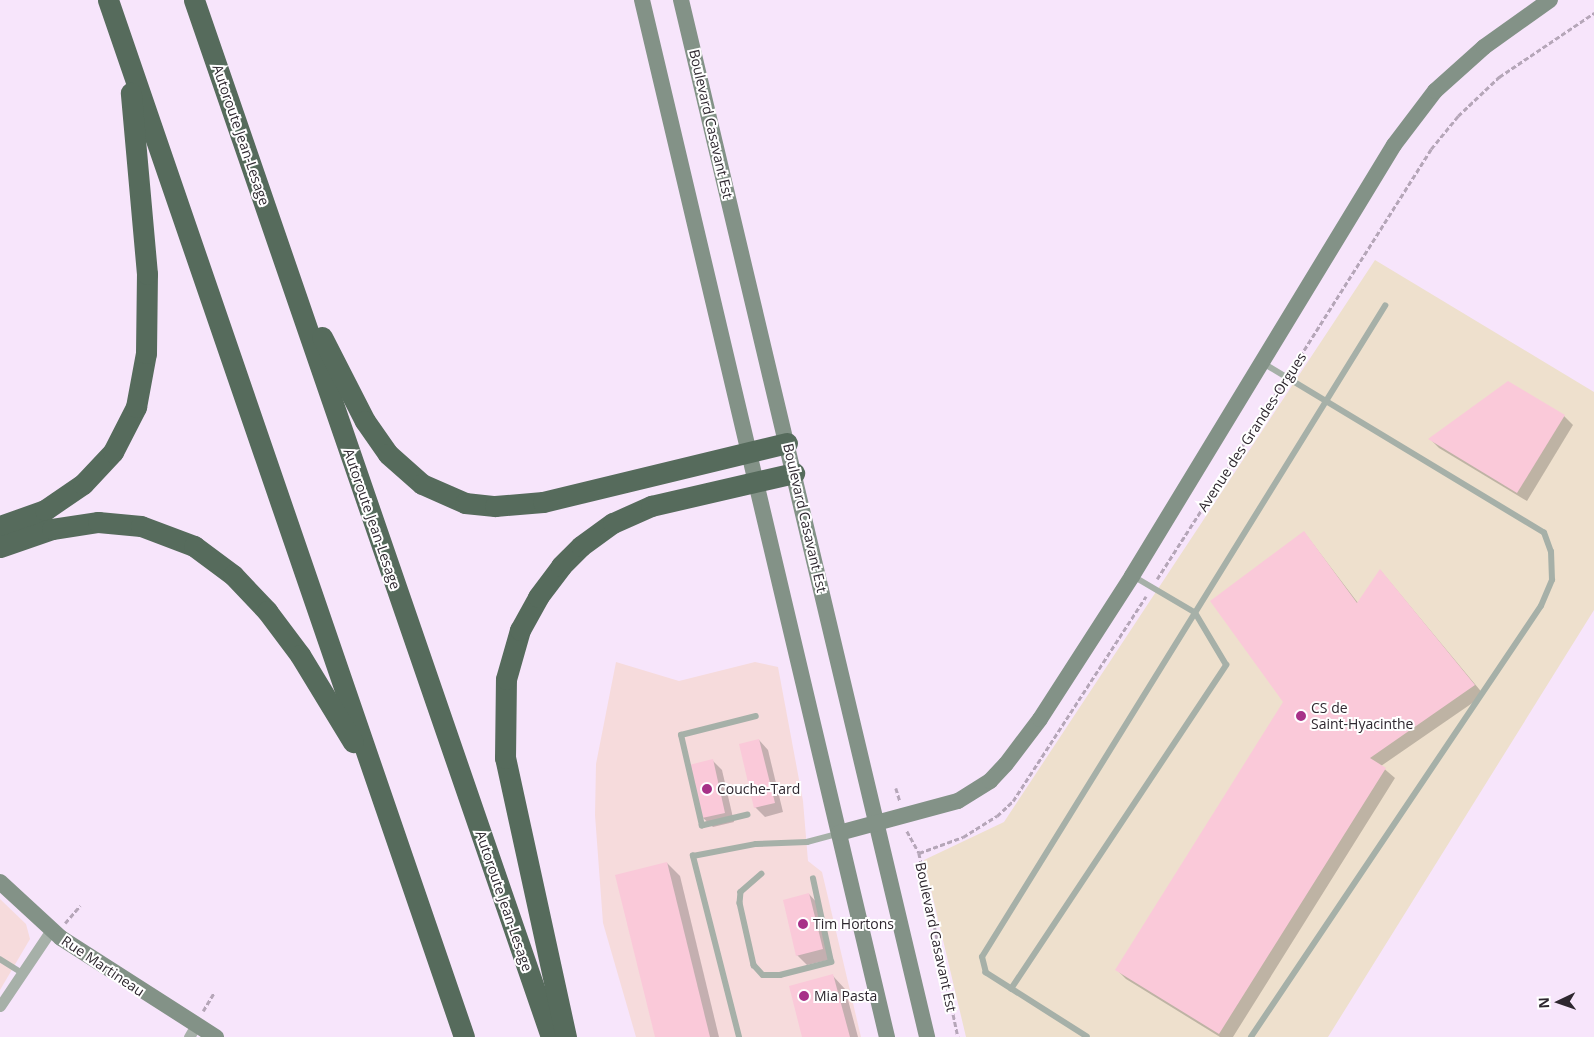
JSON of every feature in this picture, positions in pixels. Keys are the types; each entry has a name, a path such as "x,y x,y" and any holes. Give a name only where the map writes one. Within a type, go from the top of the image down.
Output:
{"highway":[{"path":"108,0 464,1037"},
{"name":"Autoroute Jean-Lesage","path":"194,0 551,1037"},
{"path":"0,526 45,510 84,484 120,441 139,395 147,337 147,266 127,55"},
{"path":"288,272 379,442 410,475 451,498 488,506 534,503 787,443"},
{"path":"566,1037 517,822 505,758 505,691 516,640 531,608 552,576 581,546 603,529 650,506 794,473"},
{"path":"0,547 52,530 98,522 141,526 194,546 233,575 285,633 375,778"}],"street":[{"path":"642,0 887,1037"},
{"name":"Boulevard Casavant Est","path":"681,0 927,1037"},
{"name":"Avenue des Grandes-Orgues","path":"839,833 944,807 990,781 1040,719 1132,576 1260,362 1394,145 1435,91 1484,47 1550,0"},
{"name":"Rue Martineau","path":"0,882 55,930 195,1027 216,1037"},
{"path":"0,1006 21,972 55,930"}],"lane":[{"path":"1087,1037 986,973 982,957 1385,306"},
{"path":"1251,1037 1541,606 1552,580 1551,552 1544,533 1327,400 1260,362"},
{"path":"1011,989 1226,665 1195,613 1132,576"},
{"path":"748,814 702,826 681,735 756,716"},
{"path":"739,1037 693,856 756,844 807,842 839,833"},
{"path":"762,874 741,892 740,903 754,965 763,975 780,975 831,962 813,879"},
{"path":"0,959 21,972"}],"path":[{"name":"Avenue des Grandes-Orgues","path":"919,853 963,838 997,816 1013,801 1287,377 1431,149 1458,116 1499,77 1594,13"},
{"name":"Boulevard Casavant Est","path":"909,839 919,853 958,1037"},
{"path":"55,930 80,906"},
{"path":"195,1027 214,993"}],"shaded area":[{"name":"CS de Saint-Hyacinthe","path":"1375,260 1594,392 1594,610 1328,1037 966,1037 924,860 1004,822"},
{"path":"616,662 679,681 755,662 778,667 803,801 808,861 822,872 861,1037 636,1037 603,923 595,815 596,764"},
{"path":"0,899 26,924 30,939 0,990"}],"building":[{"path":"1508,381 1565,415 1517,493 1428,439"},
{"path":"1304,531 1357,603 1380,569 1475,685 1370,758 1386,768 1219,1034 1115,970 1283,702 1210,601"},
{"path":"759,739 775,803 754,808 739,744"},
{"name":"Couche-Tard","path":"713,759 725,813 702,818 689,765"},
{"path":"667,862 710,1037 655,1037 615,875"},
{"path":"809,893 823,949 796,956 783,900"},
{"path":"833,974 850,1037 802,1037 789,986"}],"place":[{"name":"CS de Saint-Hyacinthe","path":"1301,716"},
{"name":"Couche-Tard","path":"707,789"},
{"name":"Tim Hortons","path":"803,924"},
{"name":"Mia Pasta","path":"804,996"}]}
